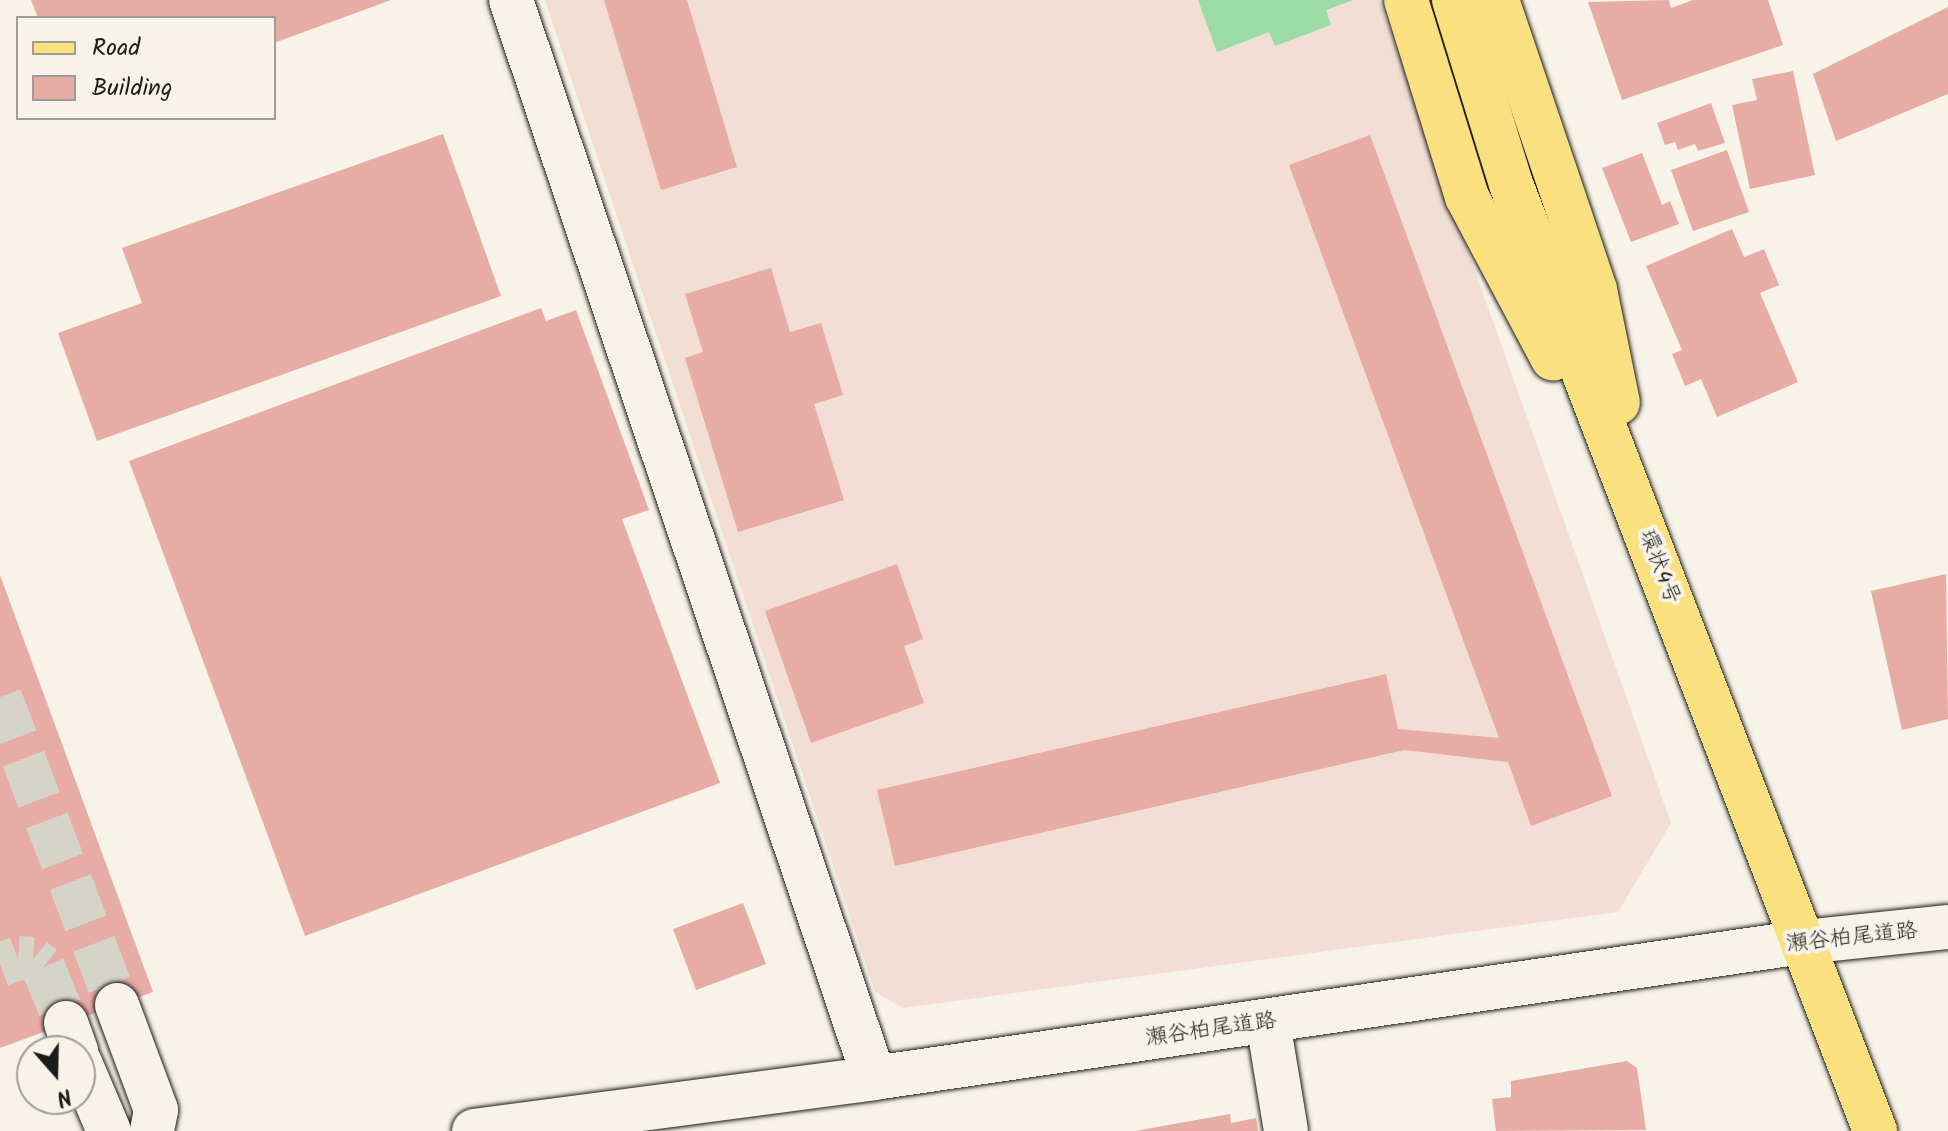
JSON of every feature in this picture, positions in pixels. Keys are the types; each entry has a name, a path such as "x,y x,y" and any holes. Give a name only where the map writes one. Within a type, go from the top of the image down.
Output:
{"main road":[{"path":"511,0 874,1078"},
{"path":"1406,0 1467,197 1645,530"},
{"name":"環状4号","path":"1454,0 1511,184 1875,1131"},
{"path":"1497,0 1595,290 1645,530"},
{"name":"瀬谷柏尾道路","path":"474,1131 1268,1022 1803,942 1948,927"},
{"path":"117,1005 156,1110 152,1131"},
{"path":"1268,1022 1286,1131"},
{"path":"96,1099 109,1131"}],"shaded area":[{"path":"545,0 1379,0 1671,823 1618,912 903,1008 875,992"}],"green space":[{"path":"1198,0 1353,0 1326,10 1331,25 1275,46 1269,32 1217,52"}],"building":[{"path":"31,0 391,0 276,42 276,16 37,16"},
{"path":"604,0 687,0 737,167 661,190"},
{"path":"1669,0 1671,8 1693,0 1768,0 1783,45 1622,100 1588,2"},
{"path":"1948,7 1948,94 1836,141 1813,74"},
{"path":"1793,71 1815,175 1750,189 1732,105 1757,100 1752,79"},
{"path":"1711,103 1725,143 1698,151 1695,144 1678,150 1675,142 1665,145 1657,123"},
{"path":"443,134 501,296 97,441 58,333 142,303 122,248"},
{"path":"1370,135 1612,796 1531,826 1508,762 1404,750 895,866 877,790 1386,674 1398,729 1499,738 1289,165"},
{"path":"1727,150 1749,212 1693,231 1671,170"},
{"path":"1642,153 1662,205 1670,201 1679,224 1631,242 1602,168"},
{"path":"1732,229 1744,257 1764,249 1779,285 1760,293 1798,382 1717,417 1701,379 1685,386 1672,354 1682,350 1646,266"},
{"path":"771,268 790,332 821,323 843,395 814,404 844,500 738,532 685,358 703,352 685,294"},
{"path":"541,308 546,321 576,310 649,510 622,519 720,783 305,936 129,461"},
{"path":"897,564 923,639 904,646 924,703 811,743 765,611"},
{"path":"1946,574 1948,719 1902,730 1871,591"},
{"path":"0,575 153,992 36,1035 16,1035 16,1042 0,1048"},
{"path":"743,903 766,964 696,990 673,929"},
{"path":"1627,1061 1637,1068 1646,1130 1496,1131 1492,1099 1511,1097 1511,1081"},
{"path":"1230,1114 1231,1123 1256,1118 1258,1131 1135,1131"}],"tunnel":[{"path":"0,697 117,1005"},
{"path":"0,965 18,958 33,959 43,967 66,1023"}]}
